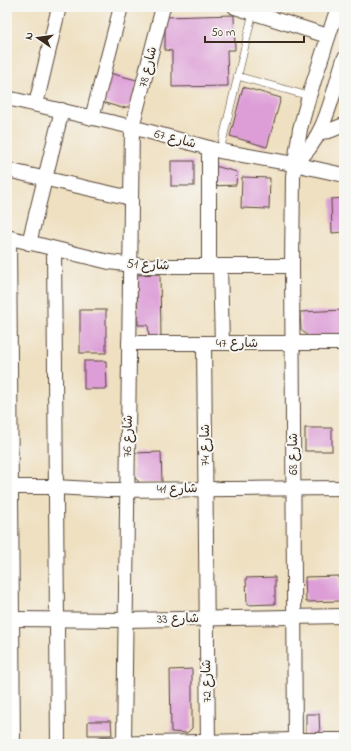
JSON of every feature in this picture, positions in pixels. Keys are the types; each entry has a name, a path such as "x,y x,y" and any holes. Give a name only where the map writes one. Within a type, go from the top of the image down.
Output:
{"street":[{"path":"36,104 59,7"},
{"path":"92,118 120,7"},
{"name":"شارع 78","path":"132,127 163,7"},
{"path":"235,7 328,36"},
{"name":"شارع 68","path":"295,742 292,343 294,164 298,137 309,96 338,7"},
{"path":"294,164 310,149 320,132 344,59"},
{"name":"شارع 67","path":"7,98 132,127 214,149 344,175"},
{"path":"29,243 62,110"},
{"path":"320,132 329,131 344,125"},
{"name":"شارع 76","path":"124,744 132,127"},
{"path":"214,149 215,266 222,343"},
{"path":"7,170 132,198"},
{"path":"8,238 13,744"},
{"name":"شارع 51","path":"8,238 109,262 130,265 157,267 292,266"},
{"path":"54,249 58,744"},
{"name":"شارع 47","path":"130,343 344,343"},
{"name":"شارع 74","path":"204,343 206,618"},
{"name":"شارع 41","path":"11,487 128,490 344,488"},
{"name":"شارع 33","path":"12,619 126,620 344,616"},
{"name":"شارع 72","path":"206,618 208,743"},
{"path":"102,744 344,740"}],"lane":[{"path":"214,149 237,76 253,12"},
{"path":"237,76 309,96"}],"building":[{"path":"234,15 235,50 227,50 228,86 172,87 172,51 165,50 165,17"},
{"path":"105,72 137,80 131,106 122,108 98,101"},
{"path":"243,87 281,98 267,147 230,136"},
{"path":"171,161 194,161 194,186 171,186"},
{"path":"211,165 237,172 236,185 211,186"},
{"path":"242,177 270,178 269,209 241,208"},
{"path":"344,198 344,232 332,233 331,199"},
{"path":"160,274 161,337 149,338 148,325 138,325 137,275"},
{"path":"80,310 106,310 106,353 80,353"},
{"path":"344,310 344,337 310,338 301,330 300,312"},
{"path":"84,361 106,361 107,389 84,389"},
{"path":"305,428 332,428 332,451 305,451"},
{"path":"161,452 162,483 140,483 134,477 133,453"},
{"path":"339,576 340,601 306,602 305,577"},
{"path":"275,577 275,604 247,605 246,578"},
{"path":"192,669 192,728 187,733 171,732 170,670"},
{"path":"306,714 319,714 320,735 306,736"},
{"path":"88,721 111,721 112,735 88,735"}]}
